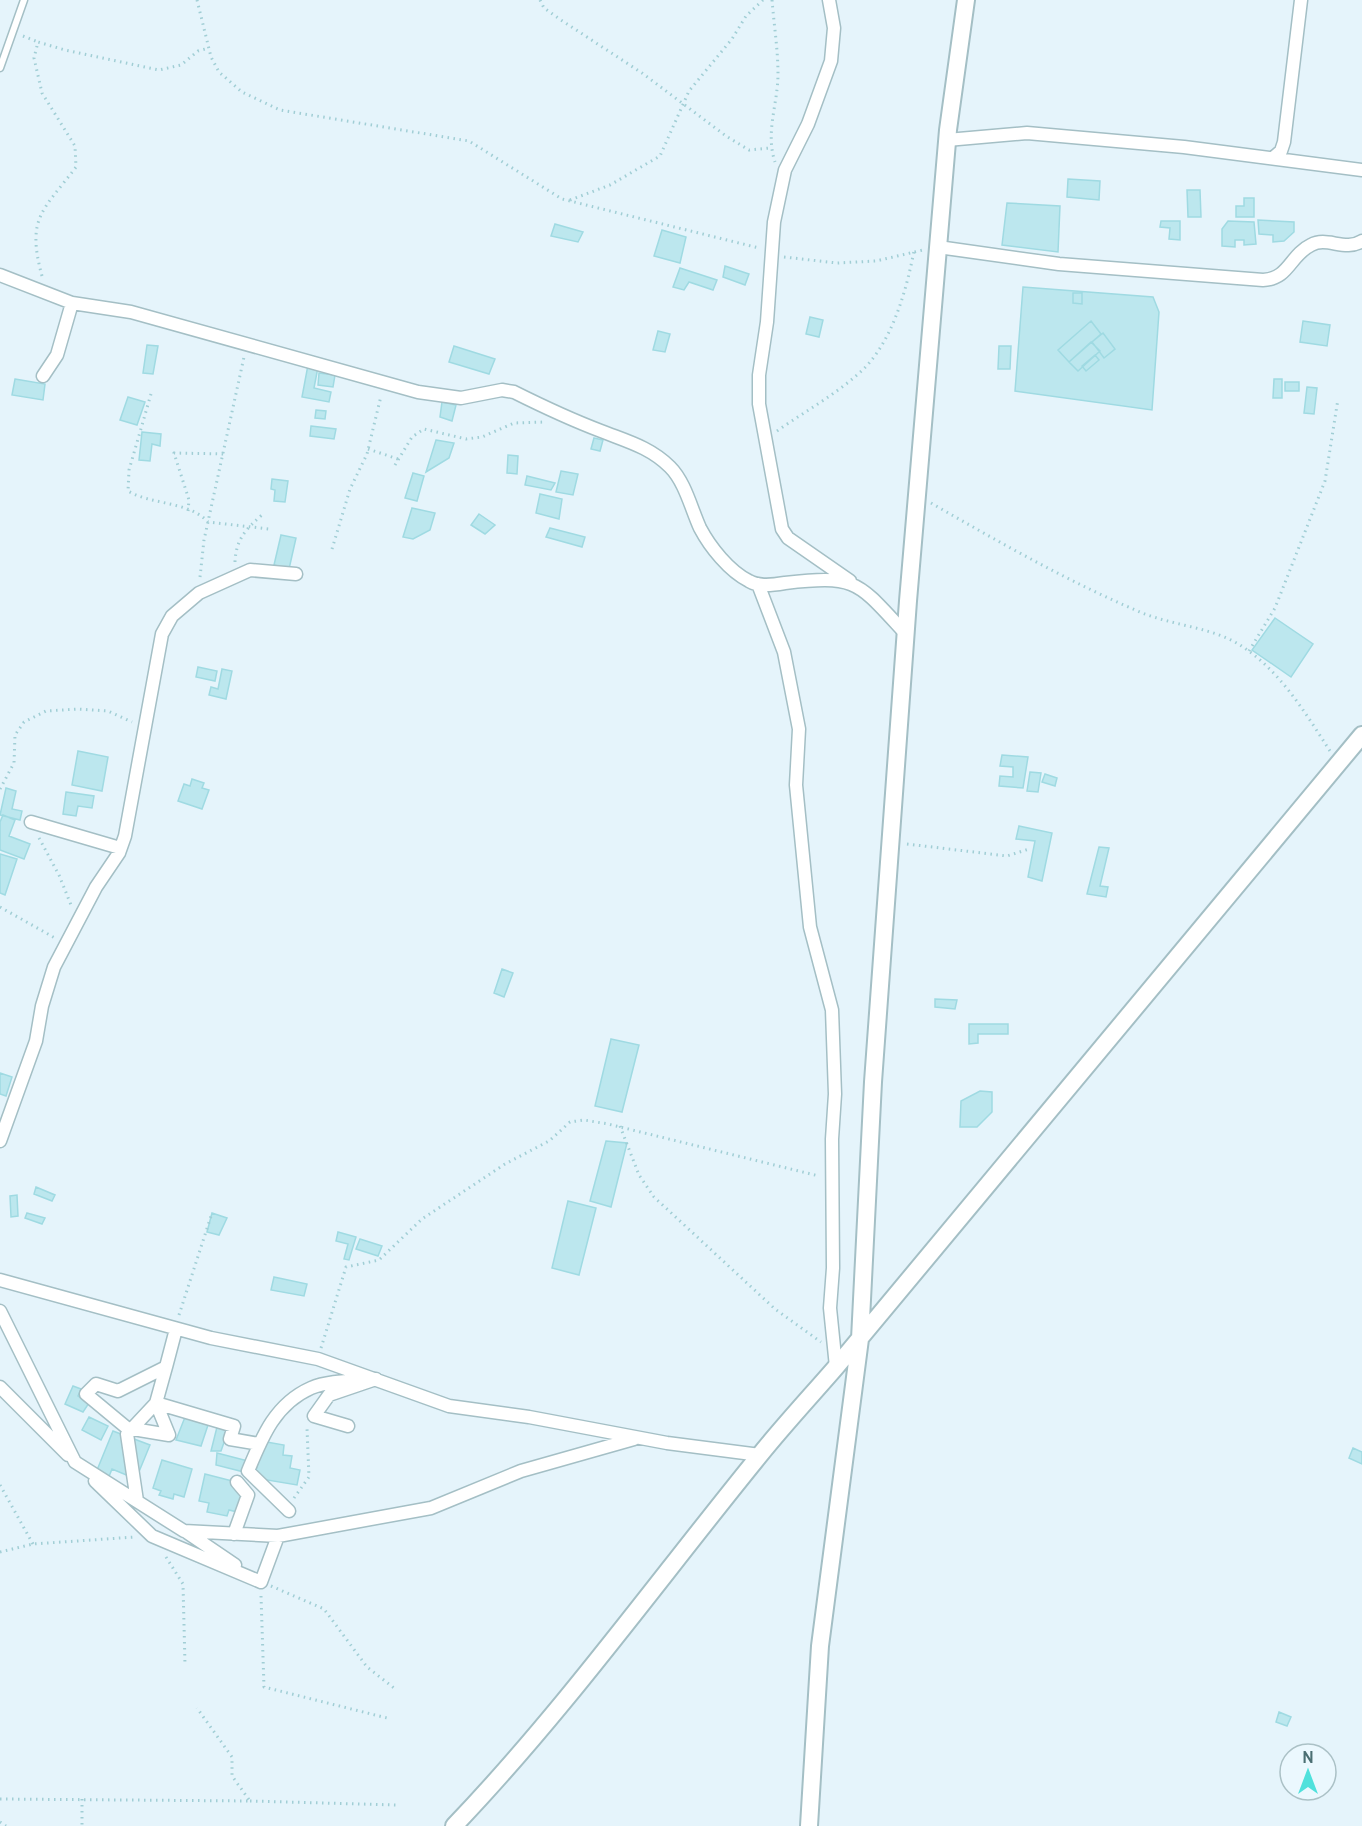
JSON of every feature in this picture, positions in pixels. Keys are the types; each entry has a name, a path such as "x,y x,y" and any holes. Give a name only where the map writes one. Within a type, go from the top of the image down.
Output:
{"street":[{"path":"829,0 834,28 831,61 808,124 785,170 774,222 773,256 759,375 759,404 782,529 788,538 870,596 905,633"},
{"path":"809,1826 820,1646 860,1339 873,1082 905,633 947,140 966,0"},
{"path":"1274,157 1281,151 1284,142 1302,0"},
{"path":"947,140 1027,134 1274,157 1362,170"},
{"path":"938,247 1059,264 1263,280 1284,274 1301,250 1312,244 1321,242 1346,246 1362,241"},
{"path":"0,275 72,303 132,312 385,383 461,398 508,390 636,443 671,468 701,530 727,565 749,582 767,585 825,579 850,582"},
{"path":"44,376 57,355 72,303"},
{"path":"0,1141 36,1041 45,994 54,967 96,886 120,848 162,634 172,616 198,592 250,570 296,574"},
{"path":"758,584 784,652 799,729 796,785 810,927 832,1010 835,1094 832,1179 834,1268 830,1308 836,1359"},
{"path":"454,1826 512,1763 836,1359 860,1339 1362,735"},
{"path":"31,822 120,848"},
{"path":"0,1280 176,1329 318,1359 449,1406 529,1417 638,1438 760,1455"},
{"path":"0,1311 75,1462 261,1582"},
{"path":"137,1501 126,1434 156,1403 176,1329"},
{"path":"156,1403 169,1435 126,1428 86,1394 96,1384 118,1391 166,1367"},
{"path":"348,1426 314,1416 329,1395 376,1379"},
{"path":"289,1511 248,1471 259,1444 282,1406 312,1387 376,1379"},
{"path":"0,1387 152,1536 261,1582"},
{"path":"156,1403 234,1426 230,1439 259,1444"},
{"path":"184,1531 278,1536 430,1508 521,1472 638,1438"},
{"path":"234,1534 248,1495 237,1482"},
{"path":"261,1582 278,1536"}],"lane":[{"path":"0,68 24,0"}],"path":[{"path":"197,0 209,48 219,72 242,92 280,110 469,141 549,193 568,201 750,244 773,256 837,263 876,261 938,247"},
{"path":"540,0 544,8 749,150 770,148"},
{"path":"568,201 610,185 660,156 689,91 732,39 746,16 763,0"},
{"path":"772,0 778,76 770,148 782,186"},
{"path":"13,33 65,50 159,70 181,65 198,51 209,48"},
{"path":"38,42 34,58 42,93 75,146 76,167 44,205 36,227 39,266 46,293"},
{"path":"766,438 858,375 871,361 890,326 908,283 914,251"},
{"path":"198,592 208,522 247,344"},
{"path":"332,549 350,489 368,449 385,383"},
{"path":"151,394 129,470 128,491 140,498 201,514 208,522 269,529"},
{"path":"1249,651 1275,608 1325,481 1338,399"},
{"path":"395,465 412,437 424,429 466,439 482,437 514,423 552,422 570,417"},
{"path":"368,449 398,460"},
{"path":"188,511 189,500 174,453 224,454"},
{"path":"917,495 1087,589 1149,616 1222,637 1249,651 1295,699 1338,762"},
{"path":"237,576 236,546 243,532 252,527 263,514"},
{"path":"0,789 14,763 15,735 24,722 46,711 78,709 108,711 136,724 144,731"},
{"path":"31,822 59,875 78,924"},
{"path":"890,844 929,845 1006,856 1029,849"},
{"path":"0,907 28,920 66,945"},
{"path":"318,1359 346,1267 379,1260 422,1220 505,1164 549,1141 570,1122 584,1120 620,1126 832,1179"},
{"path":"620,1126 639,1175 654,1197 703,1244 735,1269 775,1309 836,1359"},
{"path":"176,1329 190,1275 212,1213"},
{"path":"289,1511 309,1477 307,1429 314,1416"},
{"path":"0,1485 33,1544"},
{"path":"0,1552 33,1544 152,1536 183,1584 185,1665"},
{"path":"392,1719 264,1687 261,1582 324,1609 367,1667 394,1688"},
{"path":"197,1708 231,1757 232,1776 250,1801"},
{"path":"0,1799 396,1805"},
{"path":"82,1799 82,1826"},
{"path":"0,1822 6,1826"}],"building":[{"path":"1068,179 1100,181 1099,200 1067,197"},
{"path":"1187,190 1200,190 1201,217 1188,217"},
{"path":"1244,198 1254,198 1254,217 1236,217 1236,206 1244,206"},
{"path":"1007,203 1060,206 1058,252 1002,245"},
{"path":"1258,220 1294,222 1294,232 1284,241 1273,242 1273,235 1259,234"},
{"path":"1161,221 1180,221 1180,240 1169,239 1170,228 1160,227"},
{"path":"1228,221 1254,222 1256,244 1244,245 1244,240 1235,240 1235,247 1222,246 1222,229"},
{"path":"555,224 583,232 578,242 551,236"},
{"path":"662,230 686,237 680,263 654,256"},
{"path":"725,266 749,274 745,285 723,277"},
{"path":"680,268 717,280 713,290 689,282 684,290 673,287"},
{"path":"1023,287 1153,297 1159,312 1152,410 1015,391"},
{"path":"1073,293 1082,293 1082,304 1073,303"},
{"path":"810,317 823,320 819,337 806,334"},
{"path":"1091,321 1101,334 1069,362 1058,350"},
{"path":"1303,321 1330,325 1327,346 1300,342"},
{"path":"658,331 670,334 665,352 653,350"},
{"path":"1103,333 1115,349 1104,358 1092,342"},
{"path":"1091,342 1100,351 1078,371 1069,362"},
{"path":"147,345 158,346 153,374 143,373"},
{"path":"454,346 495,359 489,374 449,362"},
{"path":"999,346 1011,346 1010,369 998,369"},
{"path":"1095,355 1099,360 1086,371 1082,366"},
{"path":"308,365 318,367 314,388 331,392 329,402 302,397"},
{"path":"319,373 335,375 333,387 318,385"},
{"path":"15,379 45,384 43,400 12,395"},
{"path":"1274,379 1282,379 1282,398 1273,398"},
{"path":"1285,382 1299,382 1299,391 1285,391"},
{"path":"1307,387 1317,388 1314,414 1304,413"},
{"path":"128,397 145,402 137,425 120,420"},
{"path":"442,402 456,405 452,421 440,417"},
{"path":"316,410 326,411 325,419 315,418"},
{"path":"311,426 336,429 334,439 310,436"},
{"path":"142,432 161,434 160,446 152,444 150,461 139,460"},
{"path":"594,438 603,440 600,451 591,449"},
{"path":"436,440 454,443 449,458 426,472"},
{"path":"508,455 518,456 517,474 507,473"},
{"path":"561,471 578,474 573,495 556,492"},
{"path":"413,473 424,476 417,501 405,498"},
{"path":"527,476 555,483 551,490 525,485"},
{"path":"272,479 288,481 285,502 274,501 275,490 271,489"},
{"path":"540,494 562,499 559,519 536,513"},
{"path":"412,508 435,513 430,530 413,539 403,537"},
{"path":"479,514 495,525 485,534 471,525"},
{"path":"550,528 585,537 582,547 546,537"},
{"path":"281,535 296,538 289,569 274,565"},
{"path":"1275,618 1313,644 1291,677 1252,650"},
{"path":"198,667 217,671 215,681 196,677"},
{"path":"222,669 232,671 226,699 209,695 211,687 218,689"},
{"path":"78,751 108,757 102,791 72,785"},
{"path":"1002,755 1028,757 1023,788 999,786 1000,776 1013,777 1013,767 1000,766"},
{"path":"1030,772 1041,773 1038,792 1027,791"},
{"path":"1045,774 1057,778 1055,786 1042,782"},
{"path":"192,779 204,783 202,788 209,790 202,809 178,801 184,784 190,786"},
{"path":"6,788 16,791 12,809 22,811 20,820 0,815"},
{"path":"66,792 94,796 92,808 78,806 76,816 63,814"},
{"path":"3,815 15,820 9,836 30,844 24,859 0,850 0,822"},
{"path":"1019,826 1052,833 1042,881 1028,877 1035,841 1016,839"},
{"path":"1099,847 1109,848 1100,886 1108,887 1106,897 1087,894"},
{"path":"0,854 17,859 5,895 0,893"},
{"path":"502,969 513,973 504,997 494,993"},
{"path":"935,999 957,1000 955,1009 935,1007"},
{"path":"969,1024 1008,1024 1008,1034 978,1034 978,1043 969,1044"},
{"path":"611,1039 639,1045 622,1112 595,1106"},
{"path":"0,1073 12,1077 6,1096 0,1094"},
{"path":"980,1091 992,1092 992,1112 977,1127 960,1127 961,1101"},
{"path":"606,1141 627,1143 611,1207 590,1201"},
{"path":"36,1187 55,1195 52,1201 34,1194"},
{"path":"17,1195 18,1216 11,1217 10,1196"},
{"path":"568,1201 596,1208 579,1275 552,1268"},
{"path":"27,1213 45,1218 42,1224 25,1218"},
{"path":"212,1213 227,1218 219,1235 207,1232"},
{"path":"338,1232 356,1237 349,1260 344,1259 348,1244 336,1241"},
{"path":"360,1239 382,1246 378,1256 356,1249"},
{"path":"274,1277 307,1284 304,1296 271,1290"},
{"path":"73,1386 81,1389 78,1396 89,1403 83,1412 65,1404"},
{"path":"89,1417 108,1426 101,1440 82,1430"},
{"path":"185,1417 209,1422 201,1446 176,1440"},
{"path":"217,1427 228,1431 221,1451 211,1451"},
{"path":"113,1431 150,1445 136,1479 112,1469 106,1484 95,1475"},
{"path":"261,1441 284,1445 283,1455 292,1456 290,1468 300,1470 297,1485 255,1478"},
{"path":"1353,1448 1362,1452 1362,1464 1349,1458"},
{"path":"217,1453 248,1461 244,1472 216,1465"},
{"path":"162,1460 192,1469 184,1497 174,1494 173,1499 159,1495 161,1491 153,1488"},
{"path":"205,1474 248,1485 241,1513 229,1510 227,1516 207,1512 209,1503 199,1501"},
{"path":"1279,1712 1291,1717 1287,1726 1276,1722"}]}
